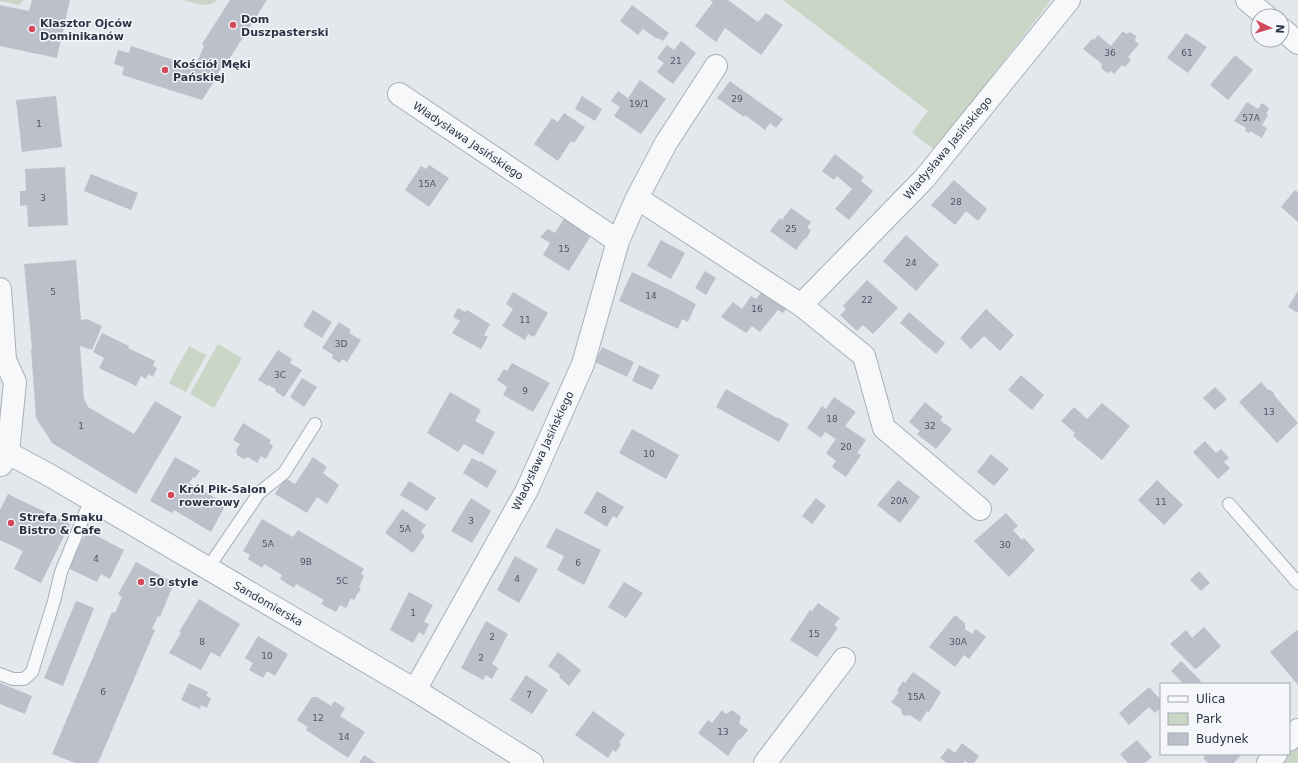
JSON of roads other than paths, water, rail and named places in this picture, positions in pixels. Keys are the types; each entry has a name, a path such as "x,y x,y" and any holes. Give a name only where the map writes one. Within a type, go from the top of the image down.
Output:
{"street":[{"name":"Władysława Jasińskiego","path":"801,305 924,179 1069,0"},
{"path":"1247,0 1256,8"},
{"name":"Władysława Jasińskiego","path":"414,690 527,490 582,364 618,241 637,198 666,143 716,66"},
{"name":"Władysława Jasińskiego","path":"399,94 618,241"},
{"path":"637,198 801,305 864,356 884,428 980,509"},
{"path":"0,289 5,360 15,382 3,456"},
{"name":"Sandomierska","path":"3,456 30,464 91,499 414,690 532,763"},
{"path":"765,763 844,659"},
{"path":"1290,739 1298,730"},
{"path":"1268,763 1275,755"}],"lane":[{"path":"208,568 259,493 284,473 315,424"},
{"path":"0,674 13,679 24,679 32,672 54,602 61,572 91,499"},
{"path":"1229,504 1298,583"}],"place":[{"name":"Dom Duszpasterski","path":"233,25"},
{"name":"Klasztor Ojców Dominikanów","path":"32,29"},
{"name":"Kościół Męki Pańskiej","path":"165,70"},
{"name":"Król Pik-Salon rowerowy","path":"171,495"},
{"name":"Strefa Smaku Bistro & Cafe","path":"11,523"},
{"name":"50 style","path":"141,582"}]}
